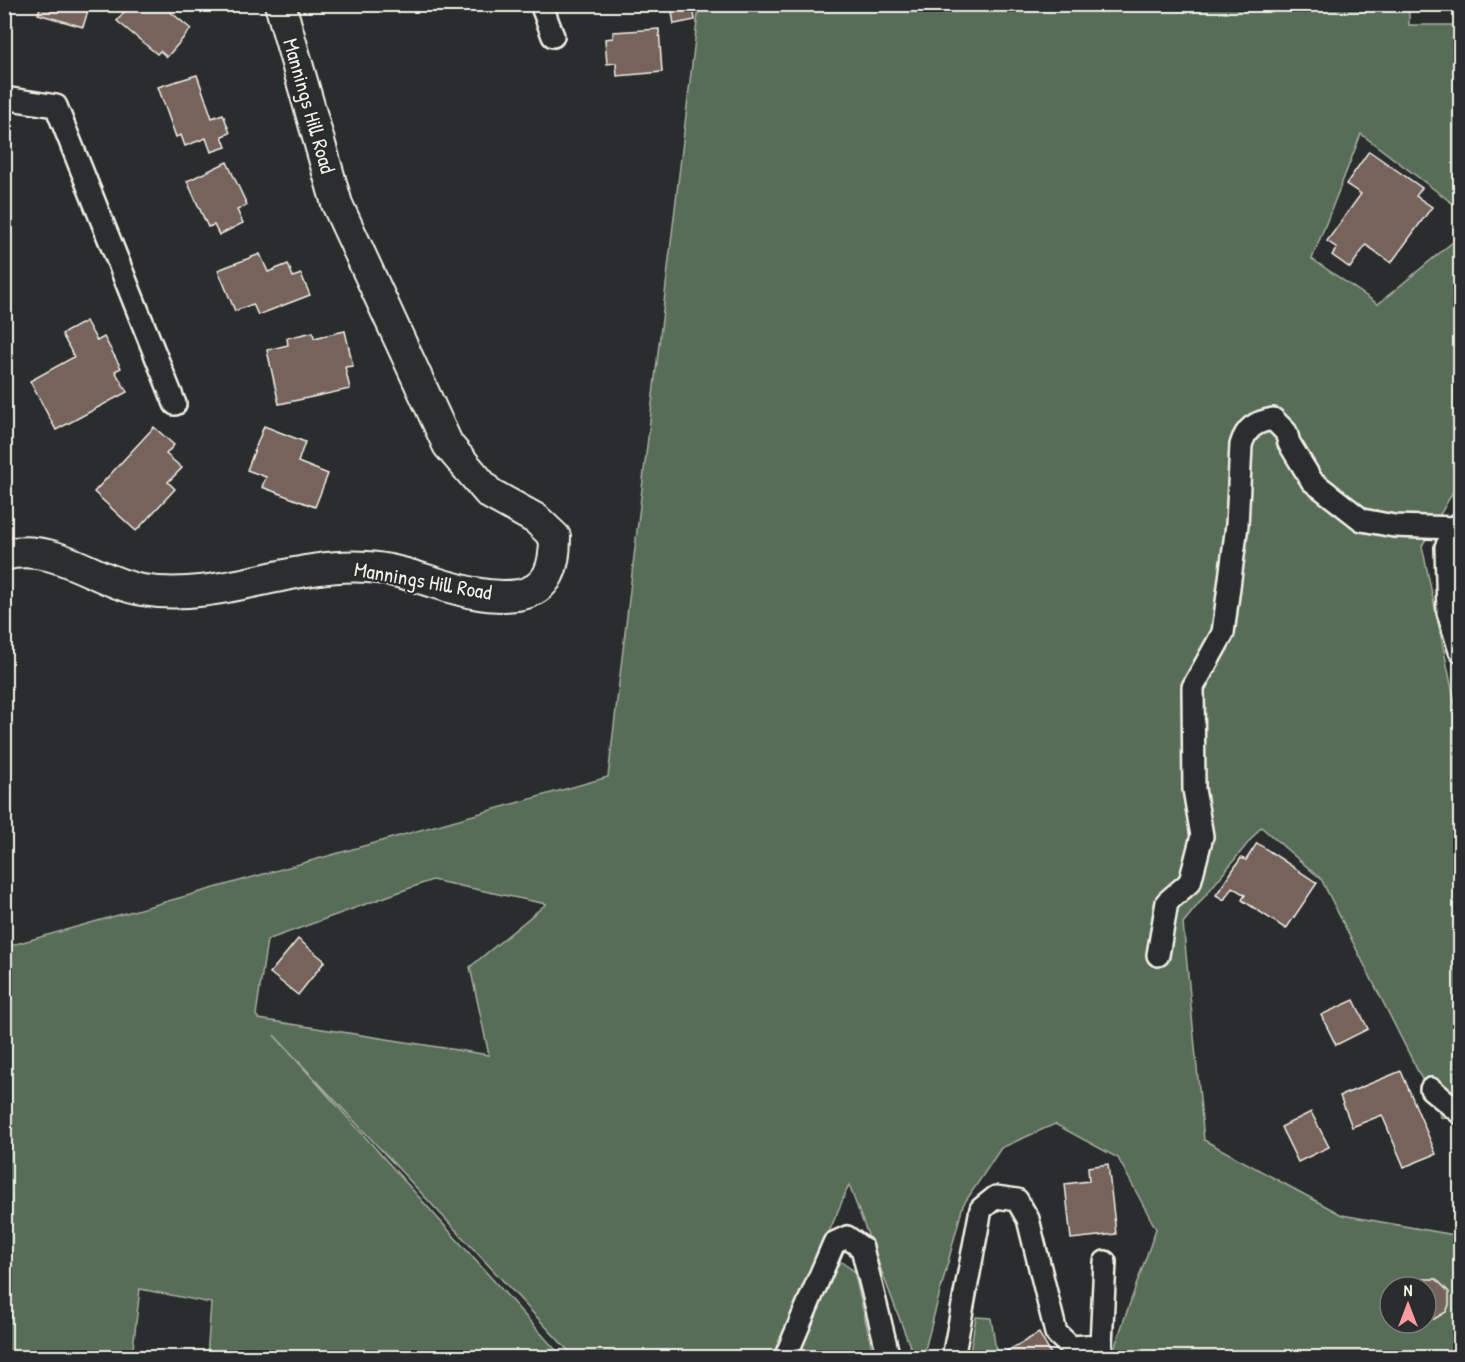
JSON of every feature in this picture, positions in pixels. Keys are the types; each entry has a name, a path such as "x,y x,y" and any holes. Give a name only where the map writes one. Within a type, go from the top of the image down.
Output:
{"main road":[{"name":"Mannings Hill Road","path":"4,555 18,551 46,554 141,590 191,592 327,568 357,567 404,574 479,595 519,595 545,582 555,561 555,537 536,519 489,493 448,445 361,257 337,204 280,4"}],"street":[{"path":"541,4 553,36"},
{"path":"4,98 56,106 175,404"},
{"path":"1158,955 1167,902 1190,882 1202,836 1194,789 1193,687 1223,633 1237,525 1241,445 1244,433 1258,421 1273,419 1286,432 1289,443 1312,481 1362,520 1394,526 1459,526"},
{"path":"1459,526 1446,547 1448,612 1461,651"},
{"path":"1431,1089 1461,1113"},
{"path":"953,1358 981,1209 996,1197 1017,1200 1028,1219 1056,1332 1071,1347 1101,1345 1105,1262"},
{"path":"785,1358 834,1243 847,1237 861,1248 889,1358"}],"green space":[{"path":"1409,4 1409,25 1460,25 1460,209 1361,134 1312,259 1378,304 1460,236 1460,491 1453,492 1422,546 1460,727 1460,1121 1441,1117 1321,879 1261,827 1183,923 1204,1140 1342,1215 1460,1236 1460,1357 1111,1357 1156,1229 1118,1158 1055,1124 1001,1148 963,1205 923,1357 914,1357 849,1185 776,1357 574,1357 274,1035 562,1357 207,1357 211,1303 140,1289 132,1357 5,1358 5,947 608,777 699,5","holes":["432,880 546,904 470,967 489,1055 259,1019 256,1015 267,940"]},
{"path":"837,1259 854,1271 874,1357 798,1358"},
{"path":"976,1317 991,1318 997,1357 969,1357"}],"building":[{"path":"41,4 90,4 83,27 38,14"},
{"path":"130,4 161,4 191,29 167,57 160,51 157,54 117,21"},
{"path":"693,4 695,20 674,24 671,6"},
{"path":"659,29 662,72 617,76 616,63 607,64 605,39 613,38 613,32"},
{"path":"197,75 212,118 223,114 230,133 222,136 226,147 211,152 206,138 185,146 181,135 176,137 158,87"},
{"path":"1369,151 1422,188 1416,196 1432,207 1391,263 1366,245 1350,268 1332,255 1337,248 1327,241 1361,194 1346,184"},
{"path":"227,162 247,205 237,210 243,223 219,235 214,225 208,227 187,181"},
{"path":"260,254 268,272 288,264 293,277 301,274 310,295 258,315 253,304 235,311 218,270"},
{"path":"86,321 97,341 104,337 121,368 115,371 127,392 56,430 30,381 74,357 62,334"},
{"path":"345,331 353,366 345,367 350,389 279,404 267,350 288,345 287,338 313,332 314,338"},
{"path":"4,424 11,442 4,444"},
{"path":"264,426 305,442 298,462 328,474 315,507 262,487 266,477 247,470"},
{"path":"154,427 174,445 166,454 182,468 168,482 175,489 136,531 94,492"},
{"path":"1257,843 1317,883 1286,929 1242,900 1245,895 1232,887 1224,900 1216,895 1241,858 1246,860"},
{"path":"298,939 325,961 298,995 270,973"},
{"path":"1354,1000 1368,1029 1336,1045 1321,1015"},
{"path":"1401,1071 1436,1154 1404,1167 1382,1115 1352,1127 1340,1096"},
{"path":"1311,1112 1329,1147 1298,1162 1281,1127"},
{"path":"1108,1164 1116,1234 1071,1239 1065,1184 1089,1181 1088,1167"},
{"path":"1438,1281 1449,1292 1449,1305 1446,1312 1438,1317"},
{"path":"1039,1333 1053,1358 1002,1358 1000,1355"}]}
